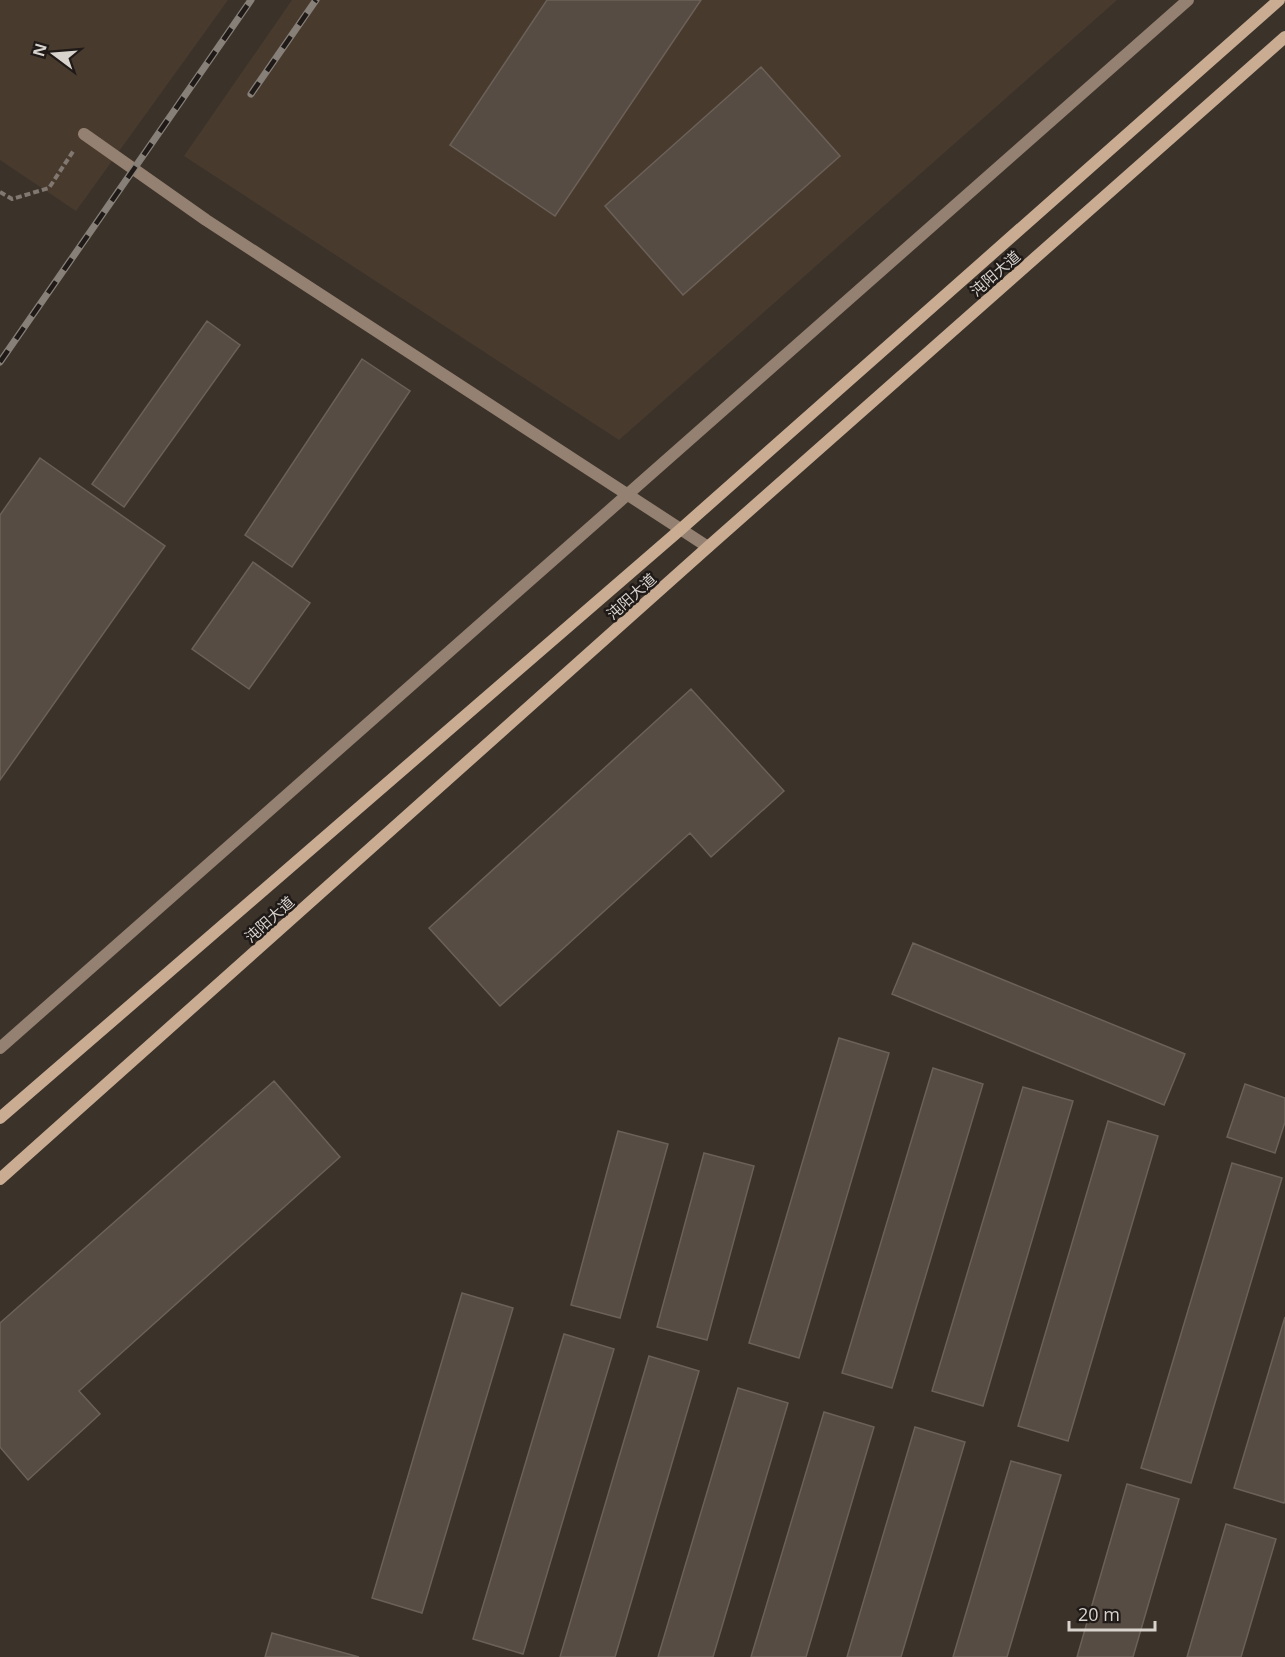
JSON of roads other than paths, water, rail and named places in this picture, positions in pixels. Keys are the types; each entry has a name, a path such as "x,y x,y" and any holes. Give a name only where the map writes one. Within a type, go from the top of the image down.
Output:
{"main road":[{"name":"沌阳大道","path":"0,1119 681,529 1279,0"},
{"name":"沌阳大道","path":"0,1179 708,547 1285,37"}],"street":[{"path":"0,1047 1188,0"},
{"path":"84,134 215,227 708,547"}],"railway":[{"path":"0,362 251,0"},
{"path":"251,94 316,0"}]}
